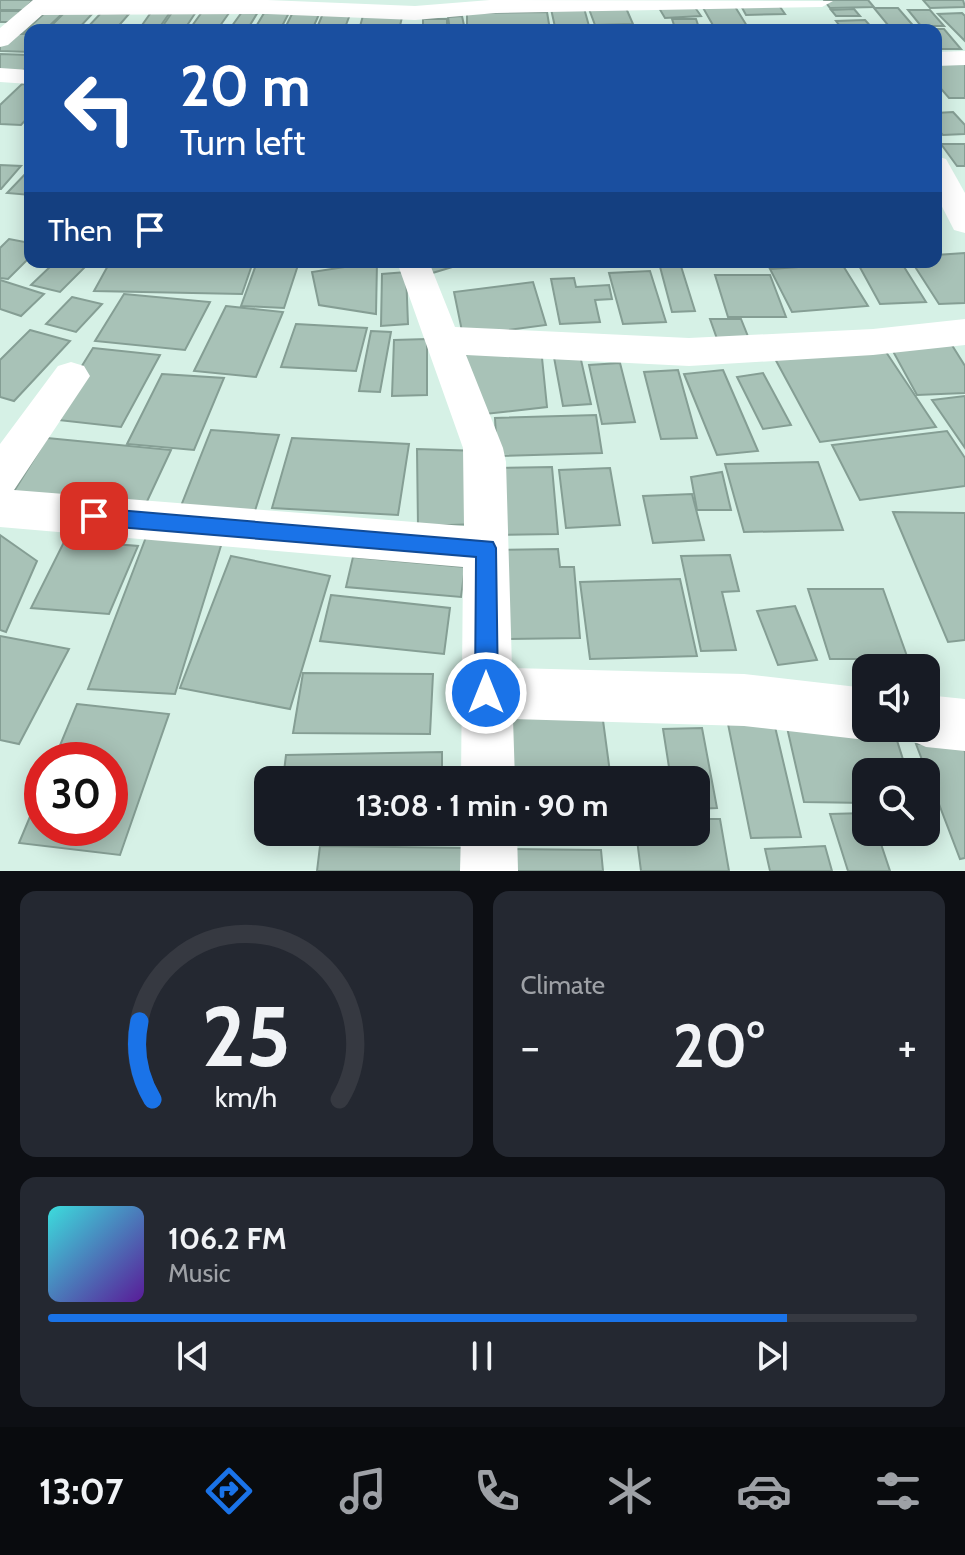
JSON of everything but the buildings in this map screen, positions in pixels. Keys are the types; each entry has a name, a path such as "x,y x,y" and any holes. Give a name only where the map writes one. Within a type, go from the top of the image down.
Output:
{"street":[{"path":"0,40 43,4 267,7 415,14 496,6 822,0 836,20"},
{"path":"942,59 965,58"},
{"path":"0,75 24,77"},
{"path":"942,177 965,223"},
{"path":"415,268 483,448 488,766"},
{"path":"440,340 717,352 873,342 965,332"},
{"path":"0,477 71,376"},
{"path":"0,508 486,548"},
{"path":"486,693 744,700 852,712"},
{"path":"940,722 965,725"},
{"path":"489,846 489,871"}],"route":[{"path":"94,516 486,548 486,693"}]}
